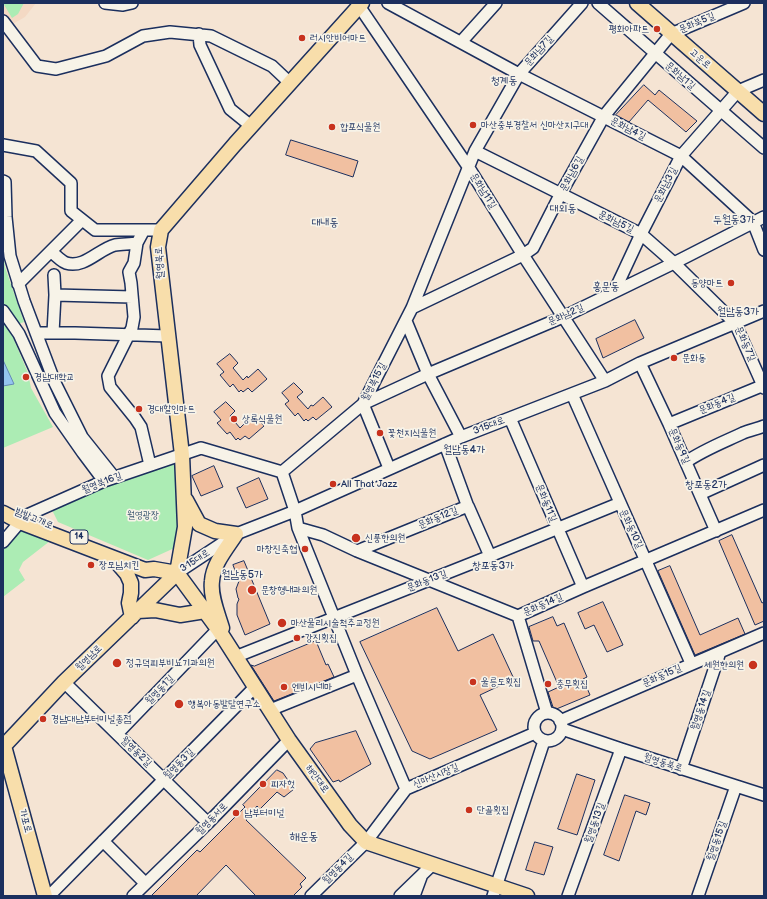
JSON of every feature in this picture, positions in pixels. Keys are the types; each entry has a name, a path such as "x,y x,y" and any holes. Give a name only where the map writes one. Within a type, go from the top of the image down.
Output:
{"main road":[{"name":"고운로","path":"637,3 764,114"},
{"path":"160,230 359,4"},
{"name":"월영북로","path":"160,230 158,247 182,455 185,527 177,573"},
{"path":"183,495 191,512 199,524 215,531 236,534 217,563 212,582 214,603 227,643"},
{"name":"밤밭고개로","path":"3,505 23,519 114,558 145,570 154,569 177,573"},
{"name":"밤밭고개로","path":"3,513 146,562 154,569"},
{"path":"114,558 127,574 131,583 129,603 135,614 155,610 180,615 205,611"},
{"name":"해안대로","path":"177,573 218,629 289,740 350,825 366,842 432,864 495,890 527,896"},
{"name":"월영남로","path":"4,746 64,682 177,573"},
{"name":"가포로","path":"4,746 45,896"}],"street":[{"path":"105,3 123,5 132,3"},
{"name":"문화남4길","path":"388,3 519,74 681,156 753,222 764,250"},
{"path":"462,42 496,3"},
{"name":"문화남7길","path":"469,168 475,151 519,74 582,3"},
{"name":"문화남1길","path":"598,3 764,148"},
{"name":"문화북5길","path":"671,34 744,3"},
{"name":"문화남11길","path":"359,4 469,168 523,255 605,381"},
{"path":"3,21 37,66 56,69 106,56 143,36 170,32 211,36 272,66 290,83"},
{"path":"199,34 200,45 230,109 251,126"},
{"name":"문화남6길","path":"412,308 523,255 533,248 560,195 604,116 671,34"},
{"path":"738,91 764,80"},
{"name":"문화남3길","path":"614,292 641,234 681,156 738,91"},
{"path":"3,146 36,151 71,183 71,211 94,230 160,230"},
{"name":"문화남5길","path":"475,151 560,195 641,234 674,263 736,323"},
{"name":"월영북15길","path":"282,472 363,404 412,308 469,168"},
{"path":"3,181 5,182 6,217 10,256 18,284 55,383 82,437 109,479"},
{"name":"문화남2길","path":"363,404 428,374 563,317 764,217"},
{"path":"18,284 82,220"},
{"path":"144,230 137,243 134,263 129,272 132,283 134,317 132,328 108,376 110,387 136,418 141,427 150,465"},
{"path":"51,251 65,262 74,264 84,262 103,250 115,245 137,243"},
{"path":"53,333 54,275"},
{"path":"54,294 132,297"},
{"path":"3,311 19,334 55,413 83,453 109,479"},
{"name":"3·15대로","path":"177,573 236,534 295,510 461,437 605,381 640,363 764,311"},
{"path":"406,321 428,374 461,437"},
{"name":"문화동7길","path":"736,323 764,386"},
{"path":"36,333 168,336"},
{"name":"문화동9길","path":"640,363 670,424 716,531"},
{"name":"문화동4길","path":"670,424 764,386"},
{"name":"문화동10길","path":"572,394 691,663"},
{"path":"363,404 389,468"},
{"name":"문화동11길","path":"510,418 583,587"},
{"path":"686,462 713,447 764,426"},
{"path":"445,444 468,507"},
{"path":"182,455 201,448 282,472"},
{"name":"월영북16길","path":"23,519 109,479 182,455"},
{"path":"700,494 764,465"},
{"name":"신마산시장길","path":"282,472 295,510 298,528 357,675 406,789 535,733"},
{"name":"문화동13길","path":"235,657 620,503"},
{"name":"문화동12길","path":"357,551 468,507 490,556"},
{"name":"문화동14길","path":"298,528 323,535 357,551 518,616 764,510"},
{"name":"밤밭고개로","path":"3,542 23,519"},
{"path":"518,616 547,713"},
{"name":"월영동1길","path":"117,734 218,629"},
{"name":"문화동15길","path":"561,725 691,663 764,633"},
{"name":"월영동14길","path":"682,769 720,652"},
{"path":"270,710 357,675"},
{"name":"월영동2길","path":"64,682 208,823"},
{"name":"월영동3길","path":"49,896 255,687"},
{"path":"547,713 555,715 561,725 559,736 556,739 544,741 535,733 534,725 540,715 547,713"},
{"name":"월영동북로","path":"561,725 621,749 764,795"},
{"name":"월영동서로","path":"133,896 208,823 289,740"},
{"path":"495,890 544,741"},
{"name":"월영동13길","path":"568,896 621,749"},
{"name":"월영동15길","path":"698,896 736,786"},
{"name":"월영동4길","path":"311,896 366,842 406,789"},
{"path":"103,841 145,883"},
{"path":"400,896 432,864"},
{"path":"414,896 422,875"}],"shaded area":[{"path":"3,3 36,3 25,17 11,25 3,13"}],"green space":[{"path":"3,3 24,3 18,14 12,18"},
{"path":"3,248 5,267 24,322 18,324 3,302"},
{"path":"3,317 7,323 28,373 31,388 53,427 3,448"},
{"name":"월영광장","path":"169,464 178,465 179,546 148,560 58,522 50,506"},
{"path":"19,528 50,541 23,562 19,570 25,580 3,597 3,546"}],"water":[{"path":"3,360 14,384 3,386"}],"building":[{"path":"644,85 655,95 659,90 697,121 686,132 648,100 629,122 616,115"},
{"path":"291,140 358,161 353,177 286,155"},
{"path":"635,320 644,338 603,358 596,339"},
{"path":"230,354 238,363 233,368 243,380 247,376 248,378 258,369 267,379 252,392 248,388 243,392 241,390 239,392 233,384 230,387 220,375 224,372 217,364"},
{"path":"294,383 303,392 297,397 308,409 311,405 313,406 323,397 332,407 316,420 313,417 308,421 306,419 304,421 298,413 295,416 285,404 289,401 282,393"},
{"path":"226,402 235,411 230,416 240,428 255,416 264,426 249,439 245,436 240,440 238,438 236,440 230,432 227,434 217,423 221,420 214,412"},
{"path":"214,466 223,487 201,496 192,476"},
{"path":"259,478 268,499 246,508 237,488"},
{"path":"732,535 762,603 764,602 764,621 755,625 719,541"},
{"path":"244,561 270,624 245,635 237,615 237,604 239,599 236,589 239,581 233,565"},
{"path":"670,566 700,635 738,618 745,634 695,655 658,571"},
{"path":"603,602 623,645 607,652 594,625 585,629 578,613"},
{"path":"437,608 458,651 493,634 514,679 480,695 497,730 430,759 412,751 360,642"},
{"path":"553,617 557,626 564,623 587,677 583,679 590,695 554,710 548,692 559,687 539,641 533,641 529,627"},
{"path":"316,641 326,665 328,664 334,677 274,701 251,665 254,666"},
{"path":"356,731 371,764 340,782 339,780 333,782 310,749 315,743"},
{"path":"277,770 283,773 294,789 284,797 277,792 260,809 257,806 246,820 306,878 300,884 302,887 293,896 256,896 226,865 196,896 151,896 197,850 200,852 245,807 243,805"},
{"path":"577,774 595,780 577,835 558,829"},
{"path":"625,795 650,803 646,815 636,811 619,861 604,855"},
{"path":"535,842 553,847 544,875 526,870"}],"place":[{"name":"평화아파트","path":"657,29"},
{"name":"러시안비어마트","path":"302,38"},
{"name":"마산중부경찰서 신마산지구대","path":"473,125"},
{"name":"합포식물원","path":"332,127"},
{"name":"동양마트","path":"731,283"},
{"name":"문화동","path":"674,358"},
{"name":"경남대학교","path":"26,377"},
{"name":"경대할인마트","path":"139,409"},
{"name":"상록식물원","path":"234,419"},
{"name":"꽃천지식물원","path":"380,433"},
{"name":"All That Jazz","path":"333,484"},
{"name":"신풍한의원","path":"356,538"},
{"name":"마창진축협","path":"305,549"},
{"name":"장모님치킨","path":"91,565"},
{"name":"문창형내과의원","path":"252,590"},
{"name":"마산물리시술척추교정원","path":"282,623"},
{"name":"강진횟집","path":"297,638"},
{"name":"정규덕피부비뇨기과의원","path":"117,663"},
{"name":"세원한의원","path":"753,665"},
{"name":"울릉도횟집","path":"473,682"},
{"name":"충무횟집","path":"548,684"},
{"name":"엔비시네마","path":"284,687"},
{"name":"행복아동발달연구소","path":"179,704"},
{"name":"경남대남부터미널종점","path":"43,719"},
{"name":"피자헛","path":"263,784"},
{"name":"단골횟집","path":"469,810"},
{"name":"남부터미널","path":"236,813"}],"district":[{"name":"청계동","path":"504,81"},
{"name":"대외동","path":"563,209"},
{"name":"두월동3가","path":"734,220"},
{"name":"대내동","path":"325,223"},
{"name":"홍문동","path":"606,287"},
{"name":"월남동3가","path":"738,312"},
{"name":"월남동4가","path":"464,450"},
{"name":"창포동2가","path":"706,485"},
{"name":"창포동3가","path":"493,566"},
{"name":"월남동5가","path":"242,575"},
{"name":"해운동","path":"304,837"}]}
